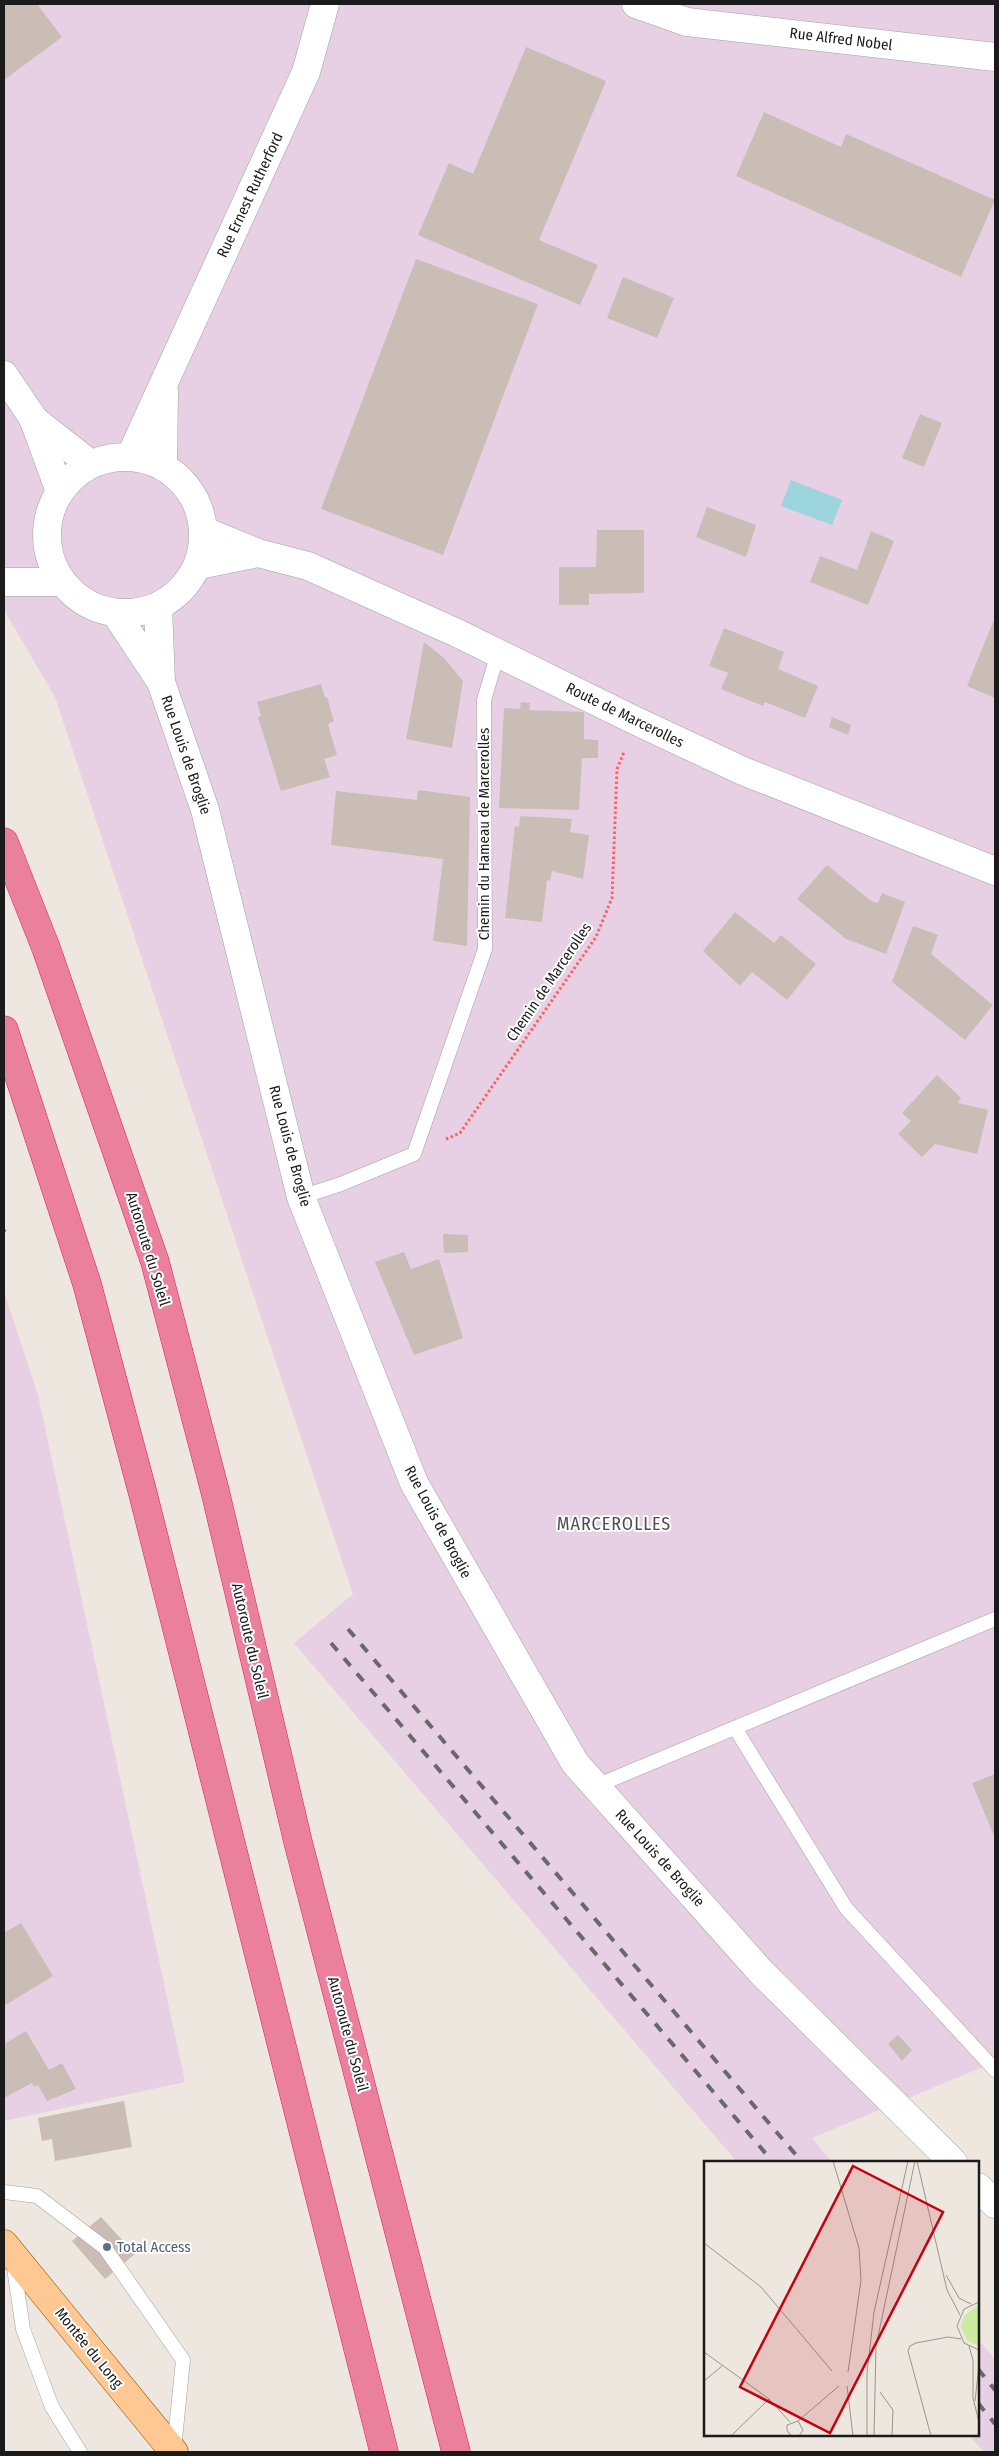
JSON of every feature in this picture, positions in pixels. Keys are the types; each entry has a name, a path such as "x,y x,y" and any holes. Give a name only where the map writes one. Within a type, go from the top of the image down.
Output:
{"highway":[{"name":"Autoroute du Soleil","path":"4,842 46,948 155,1262 215,1491 298,1842 456,2452"},
{"path":"4,1030 87,1284 135,1465 384,2452"}],"main road":[{"name":"Montée du Long","path":"8,2249 174,2452"}],"street":[{"name":"Rue Ernest Rutherford","path":"130,455 306,72 325,4"},
{"name":"Rue Alfred Nobel","path":"636,4 995,57"},
{"path":"4,375 32,418 59,489"},
{"name":"Rue Ernest Rutherford","path":"163,465 164,382"},
{"path":"32,418 88,463"},
{"path":"130,455 163,465 193,492 204,531 199,565 184,588 158,607 116,614 87,605 60,582 46,549 47,519 59,489 88,463 130,455"},
{"name":"Route de Marcerolles","path":"204,531 258,553 308,566 498,653 743,771 995,871"},
{"path":"4,576 46,549"},
{"name":"Route de Marcerolles","path":"199,565 258,553"},
{"path":"4,582 60,582"},
{"name":"Rue Louis de Broglie","path":"158,607 161,682"},
{"name":"Rue Louis de Broglie","path":"116,614 161,682 205,810 301,1197 414,1483 575,1764 762,1972 952,2161"},
{"path":"979,2188 995,2204"}],"lane":[{"name":"Chemin du Hameau de Marcerolles","path":"414,1154 484,949 484,700 498,653"},
{"path":"301,1197 341,1184 414,1154"},
{"path":"596,1786 995,1619"},
{"path":"735,1728 846,1908 995,2070"},
{"path":"4,2192 36,2196 105,2248 183,2360 174,2452"},
{"path":"8,2249 23,2329 52,2407 80,2452"}],"path":[{"name":"Chemin de Marcerolles","path":"414,1154 460,1132 596,937 612,898 617,769 636,721"}],"shaded area":[{"path":"4,4 995,4 995,2062 812,2138 831,2161 736,2161 294,1643 353,1594 55,697 4,610"},
{"path":"4,1292 38,1395 185,2082 4,2121"},
{"path":"979,2340 995,2360 995,2452 984,2452 970,2436 979,2436"}],"water":[{"path":"791,480 842,500 832,525 781,506"}],"building":[{"path":"4,4 37,4 62,37 4,80"},
{"path":"526,47 606,81 539,240 598,265 580,305 418,235 449,163 473,174"},
{"path":"764,112 841,147 846,134 995,200 961,277 736,176"},
{"path":"416,259 538,304 443,555 321,509"},
{"path":"623,277 674,298 657,338 607,318"},
{"path":"920,414 942,423 924,467 902,458"},
{"path":"707,507 756,525 746,557 696,537"},
{"path":"597,530 644,530 644,593 589,594 589,605 559,605 559,567 596,567"},
{"path":"871,531 894,541 868,605 810,582 820,556 857,570"},
{"path":"995,617 995,698 967,686"},
{"path":"724,628 784,652 778,669 818,686 805,718 765,702 763,706 721,689 728,673 709,666"},
{"path":"424,642 444,658 463,681 452,748 406,739"},
{"path":"321,684 334,721 328,724 337,755 324,759 330,777 281,791 258,717 261,716 257,702"},
{"path":"521,702 530,703 529,710 584,712 584,739 598,740 598,758 582,758 579,810 499,808 504,708 520,709"},
{"path":"832,717 851,725 848,735 829,727"},
{"path":"418,790 470,797 467,946 433,941 443,859 331,845 336,791 417,800"},
{"path":"520,816 572,819 570,832 589,835 583,879 552,871 550,881 547,880 542,922 505,918 515,826 519,827"},
{"path":"827,865 871,901 878,903 882,893 905,902 886,954 846,939 797,899"},
{"path":"735,912 774,943 781,935 816,964 787,1000 752,972 740,986 703,951"},
{"path":"913,926 938,935 931,954 993,1005 965,1040 892,982"},
{"path":"937,1075 961,1098 958,1103 988,1110 977,1154 935,1144 922,1157 898,1134 911,1121 902,1113"},
{"path":"443,1234 468,1235 468,1252 444,1253"},
{"path":"404,1252 411,1269 439,1259 463,1338 414,1355 375,1262"},
{"path":"995,1774 995,1838 972,1783"},
{"path":"21,1923 53,1976 4,2006 4,1933"},
{"path":"26,2031 49,2070 62,2063 76,2089 47,2101 38,2085 34,2087 32,2083 4,2098 4,2044"},
{"path":"898,2035 912,2050 902,2061 888,2044"},
{"path":"124,2101 132,2147 55,2161 52,2139 42,2141 38,2118"},
{"path":"101,2217 135,2254 105,2279 72,2241"}],"railway":[{"path":"348,1629 801,2161"},
{"path":"331,1643 772,2161"},
{"path":"979,2370 995,2390"},
{"path":"979,2404 995,2424"}],"place":[{"name":"Total Access","path":"107,2247"}],"district":[{"name":"MARCEROLLES","path":"614,1524"}]}
